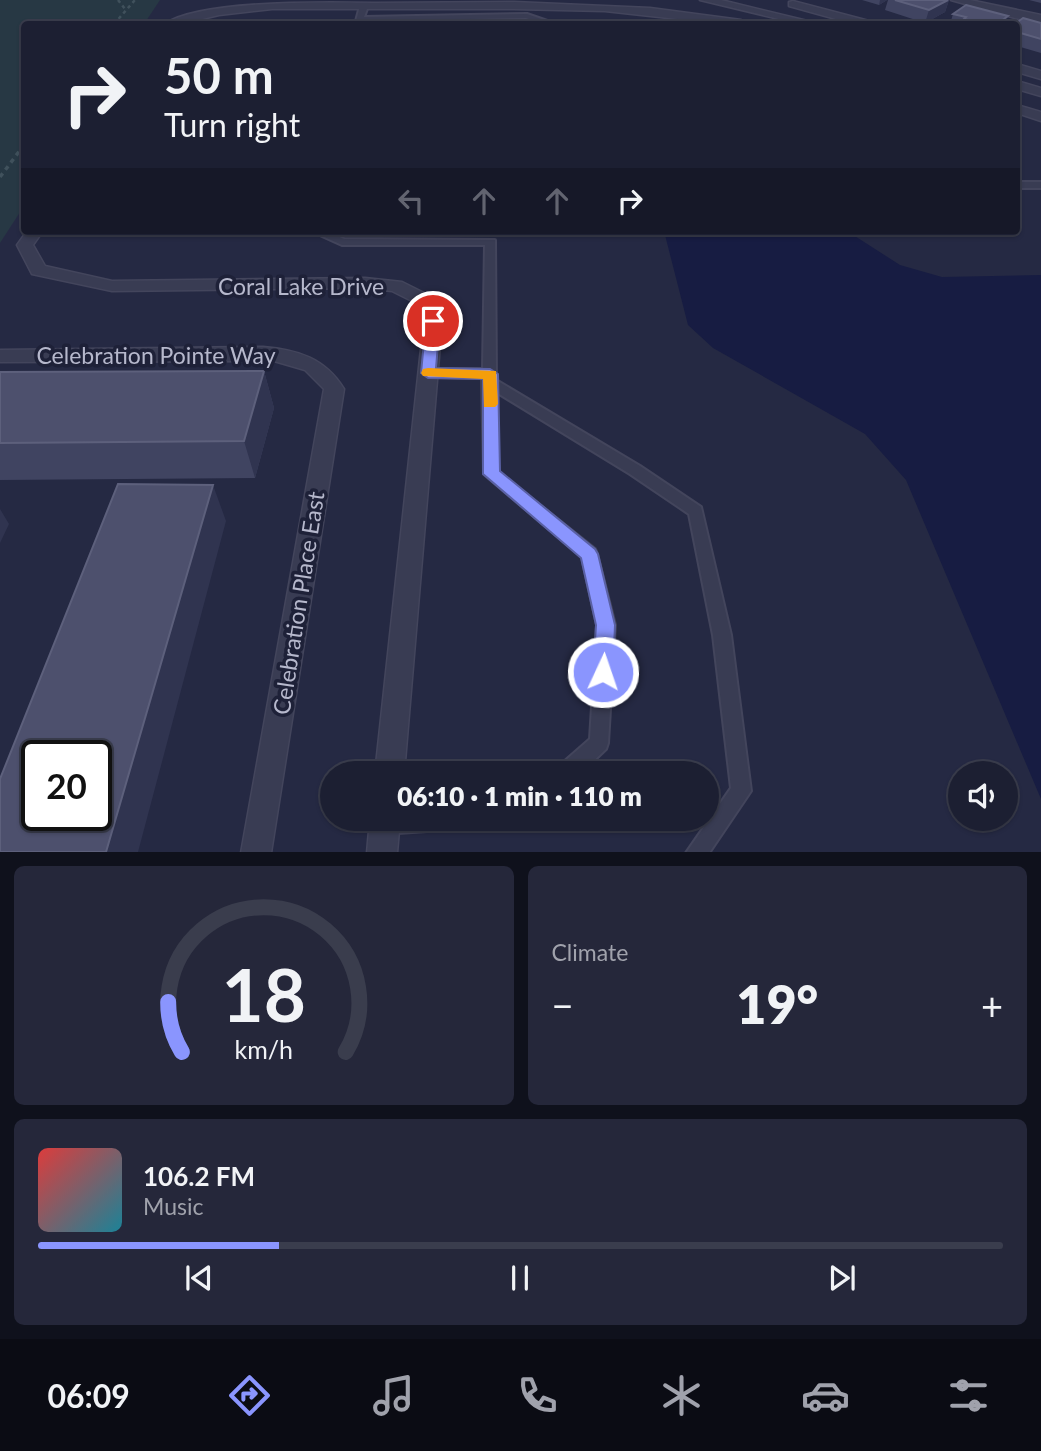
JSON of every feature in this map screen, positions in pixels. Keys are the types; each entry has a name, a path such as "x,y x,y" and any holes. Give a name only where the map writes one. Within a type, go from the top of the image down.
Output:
{"street":[{"path":"706,0 800,21"},
{"path":"775,0 854,21"},
{"path":"957,0 1041,19"},
{"path":"181,21 211,12 265,3 364,6 602,5 665,11 712,21"},
{"path":"1020,69 1041,75"},
{"path":"1020,86 1041,92"},
{"path":"1020,110 1041,117"},
{"name":"Coral Lake Drive","path":"32,235 25,245 38,270 112,286 365,284 396,286 424,300 433,321 390,761"},
{"name":"Celebration Pointe Way","path":"0,356 263,352 292,356 310,362"},
{"name":"Celebration Place East","path":"256,852 334,389 326,375 310,362"}],"lane":[{"path":"364,6 359,19 527,16 543,21"},
{"path":"1020,185 1041,185"},
{"path":"326,235 342,242 491,242 491,474 589,554 606,625 599,743 579,761"},
{"path":"428,373 490,378 696,511 722,635 741,791 696,852"}],"path":[{"path":"118,0 125,9"},
{"path":"116,21 135,0"},
{"path":"0,177 21,149"}],"shaded area":[{"path":"0,0 160,0 146,21 21,21 21,211 0,243"}],"water":[{"path":"665,235 853,235 900,265 942,277 1041,275 1041,799 906,480 865,434 713,348 688,325"}],"building":[{"path":"895,0 948,0 929,10"},
{"path":"966,5 1008,16 1001,21 972,21 953,14"},
{"path":"1023,18 1041,23 1041,39 1020,33 1019,21"},
{"path":"264,371 244,441 0,443 0,372"},
{"path":"118,484 213,485 106,852 0,852 0,779"}],"slow traffic":[{"path":"428,373 490,374 490,404"}],"route":[{"path":"433,321 428,373 490,374 491,474 589,554 606,625 603,672"}]}
